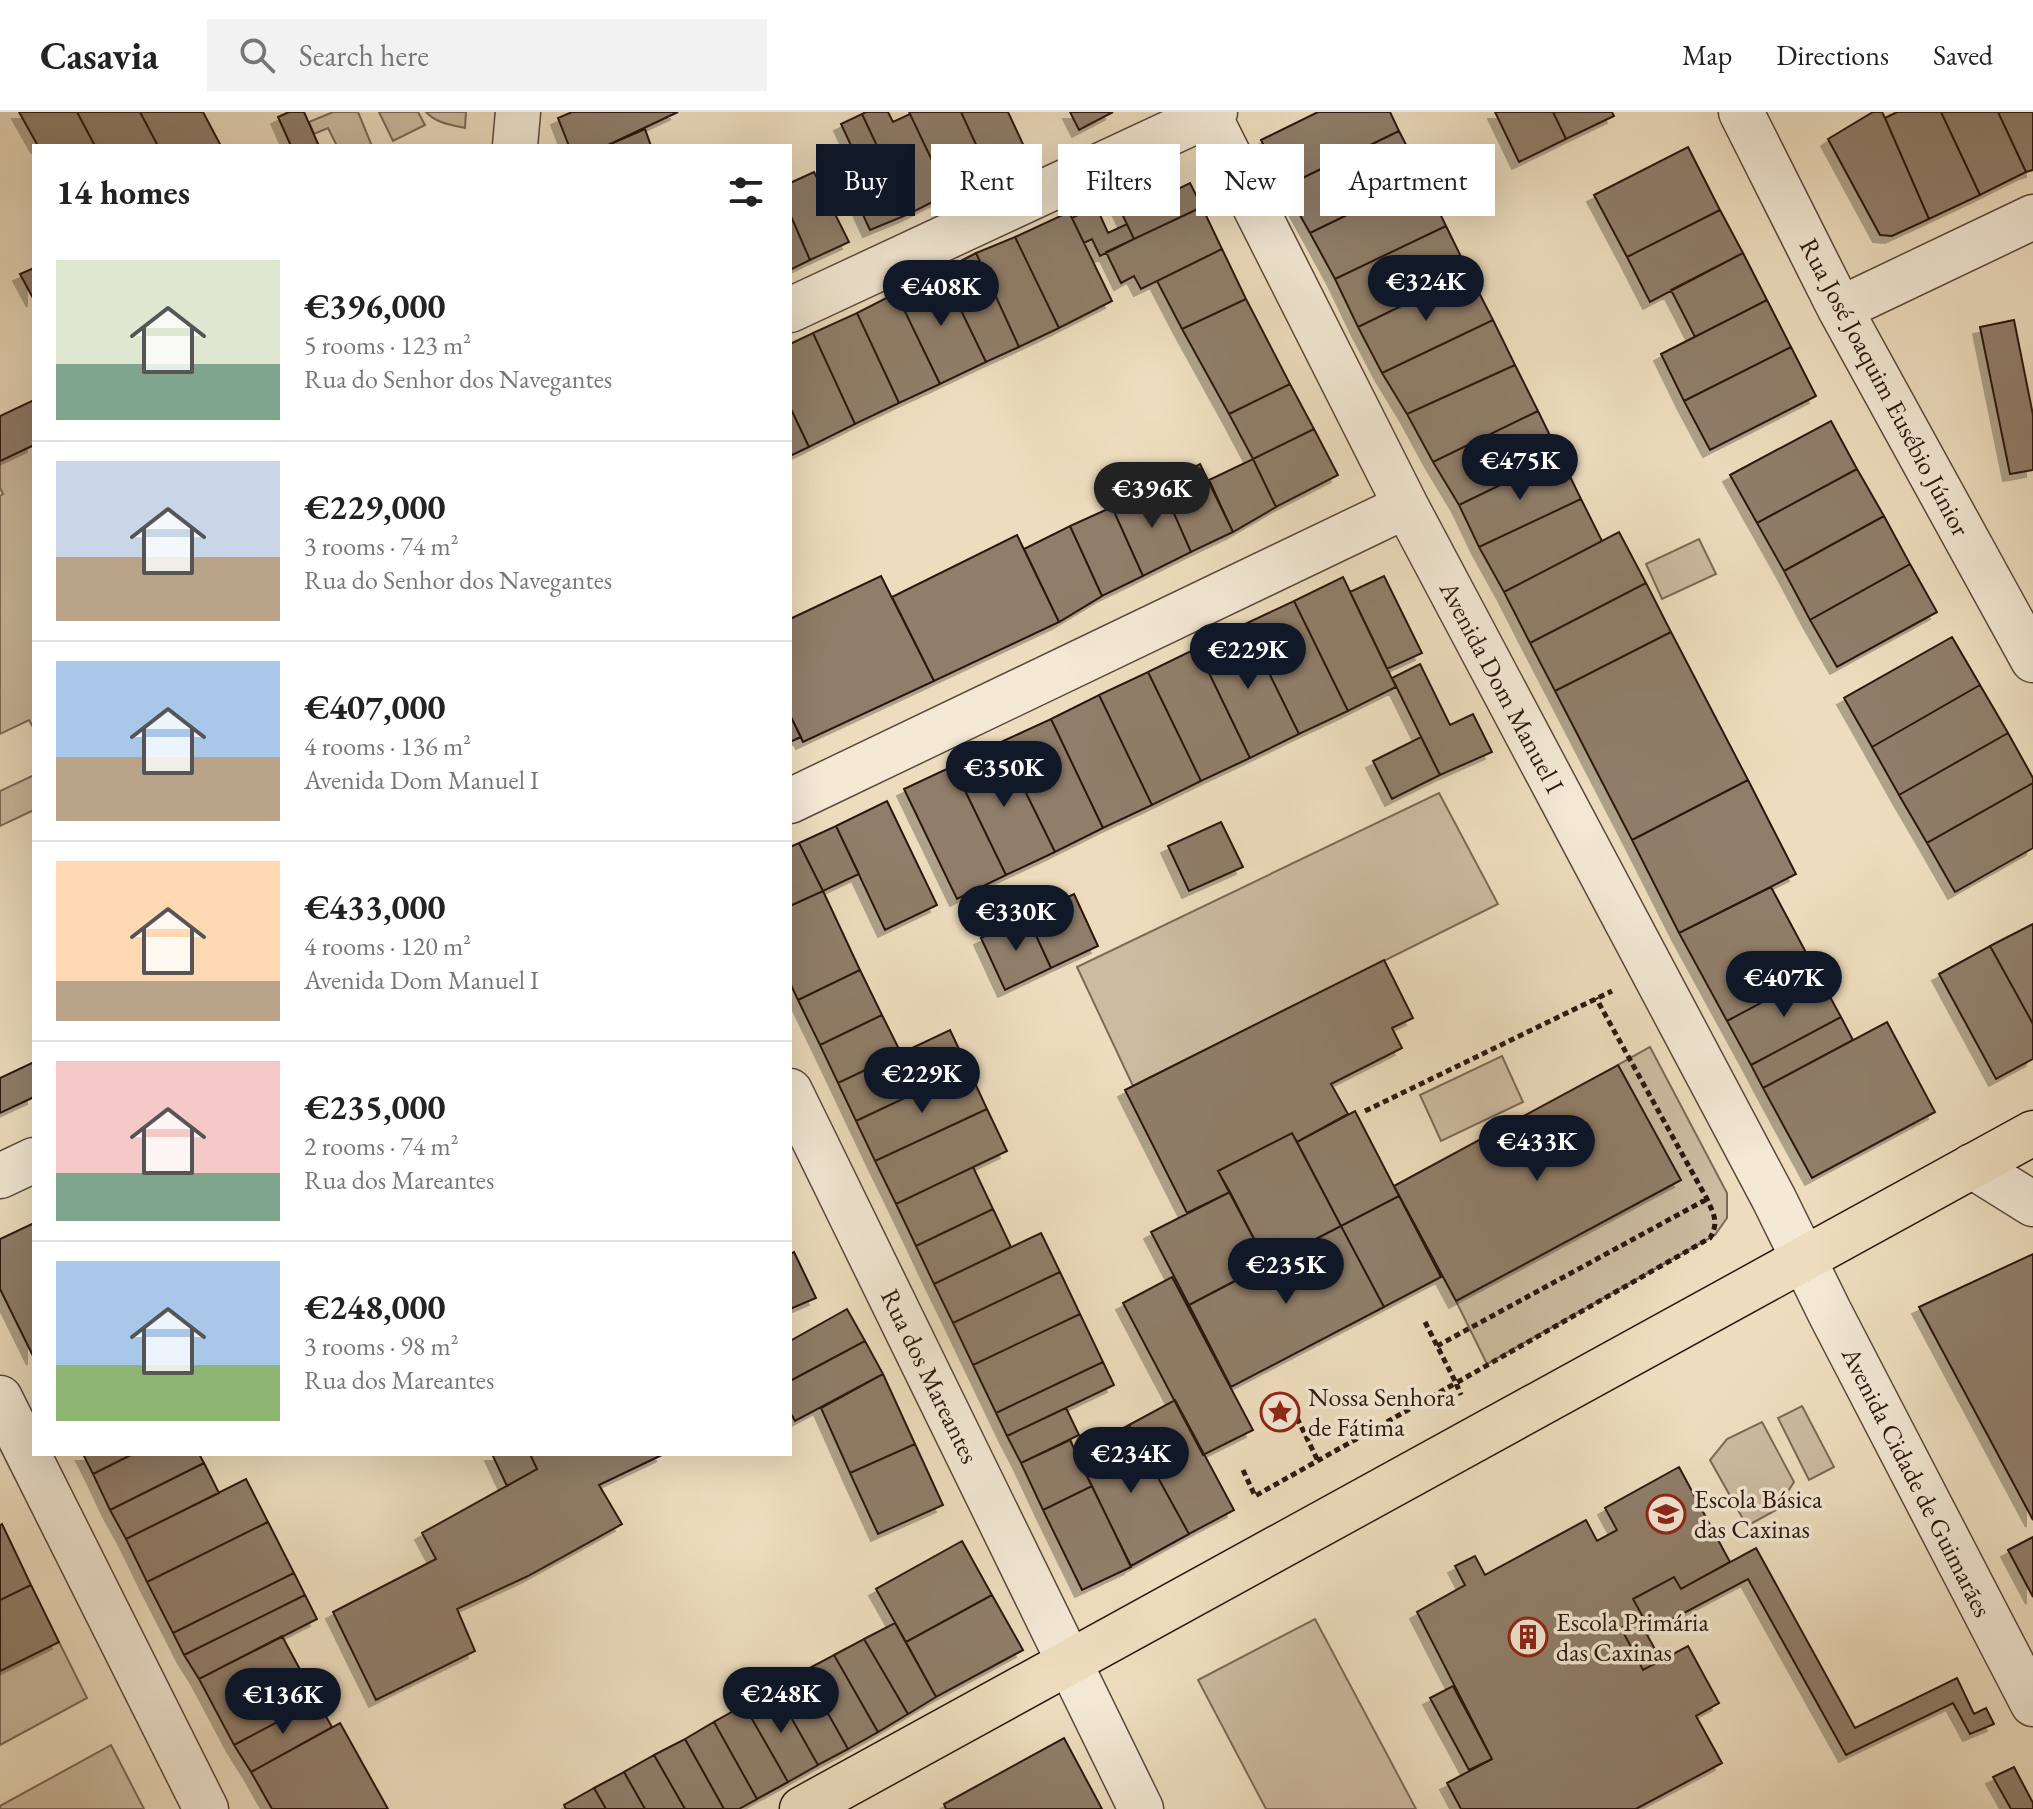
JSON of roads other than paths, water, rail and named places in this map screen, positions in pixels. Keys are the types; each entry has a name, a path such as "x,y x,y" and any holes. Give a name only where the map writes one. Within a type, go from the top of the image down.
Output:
{"main road":[{"path":"802,1809 2033,1133"}],"street":[{"path":"515,144 518,112"},
{"name":"Rua José Joaquim Eusébio Júnior","path":"1741,112 1840,309 2019,600 2033,660"},
{"path":"792,309 1210,113"},
{"name":"Avenida Dom Manuel I","path":"1210,113 1406,506 1767,1185 1803,1259"},
{"path":"1840,309 2033,217"},
{"path":"792,800 1406,506"},
{"name":"Rua dos Mareantes","path":"792,1095 1141,1809"},
{"path":"0,1176 32,1161"},
{"path":"1972,1166 2033,1204"},
{"name":"Avenida Cidade de Guimarães","path":"1803,1259 2033,1704"},
{"path":"0,1398 206,1809"}],"place":[{"name":"Nossa Senhora de Fátima","path":"1280,1412"},
{"name":"Escola Básica das Caxinas","path":"1666,1514"},
{"name":"Escola Primária das Caxinas","path":"1528,1637"}]}
